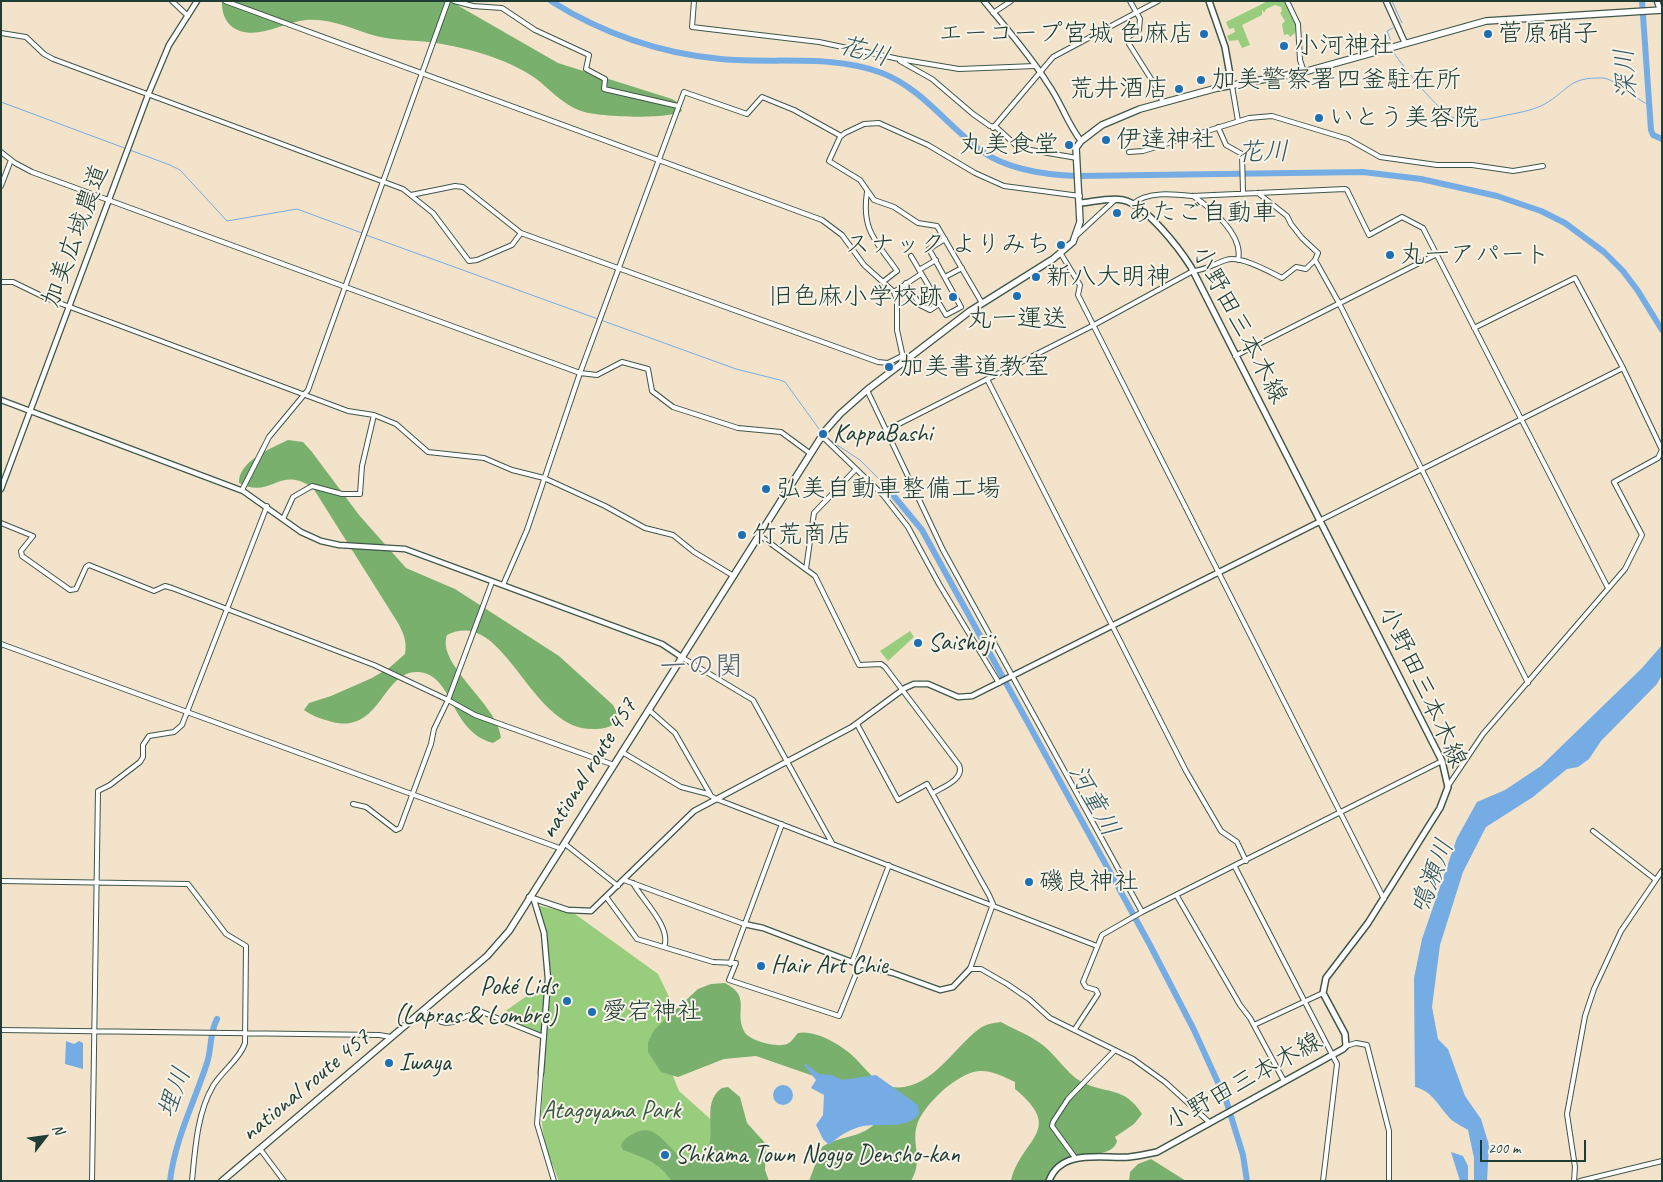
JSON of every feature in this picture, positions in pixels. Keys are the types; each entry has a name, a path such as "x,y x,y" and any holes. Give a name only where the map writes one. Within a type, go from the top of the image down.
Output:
{"highway":[{"path":"1077,235 1080,196 1076,148 1081,141 1102,125 1163,103 1232,86 1304,72 1486,21 1661,10"},
{"name":"national route 457","path":"222,1181 487,956 509,931 532,898 732,575 820,438 832,423 903,359 982,303 1060,254 1077,235"}],"main road":[{"path":"1208,1 1225,47 1232,86"},
{"name":"小野田三本木線","path":"1049,1181 1059,1165 1076,1159 1101,1155 1130,1157 1157,1152 1346,1046 1345,1034 1323,993 1330,973 1384,898 1437,812 1448,787 1442,761 1184,255 1147,214 1133,204 1116,199 1080,204"}],"street":[{"path":"172,1 188,16"},
{"name":"加美広域農道","path":"1,489 148,94 169,45 197,1"},
{"path":"225,1 822,220 842,234 864,265 894,292 903,359 888,363 878,362 520,233 463,187 455,186 411,195"},
{"path":"242,490 269,437 306,395 448,1"},
{"path":"454,1 473,6 502,8 535,30 589,54 586,69 605,79 604,89 678,106"},
{"path":"694,1 692,27 829,44 898,60 959,69 1035,66"},
{"path":"984,1 1050,86 1068,124 1081,141"},
{"path":"993,13 1011,1"},
{"path":"1130,1 1137,12 1140,28 1129,36 1129,44 1158,90 1163,103"},
{"path":"993,128 1039,71 1053,57 1158,1"},
{"path":"1287,1 1298,24 1300,60 1304,72"},
{"path":"1386,1 1405,43"},
{"path":"1657,1 1661,10"},
{"path":"1,33 24,36 47,56 403,189 433,213 469,261 476,260 512,245 520,233"},
{"path":"898,60 932,79 973,114 993,128 996,127 1016,146 1024,150 1077,158"},
{"path":"1232,86 1238,121"},
{"path":"503,585 527,530 580,373 684,92 747,114 762,97 794,110 841,136"},
{"path":"1129,152 1143,151 1249,118 1272,116 1302,123 1358,143 1380,157 1437,165 1472,165 1513,171 1543,166"},
{"path":"982,303 936,224 918,224 894,206 874,200 860,180 830,160 841,136 864,124 879,123 928,145 1004,186 1080,196"},
{"path":"1218,127 1226,145 1241,152 1243,191"},
{"path":"1,152 32,172 580,373 597,375 622,362 636,365 648,370 652,391 673,407 738,428 781,432 811,454"},
{"path":"1,186 11,160"},
{"path":"1133,204 1140,198 1168,195 1192,196 1243,191 1258,193 1347,189 1369,235 1402,217 1423,228 1608,588"},
{"path":"867,192 866,212 872,238 897,271 884,281"},
{"path":"887,430 1094,325 1193,271 1201,271 1227,259 1238,260 1263,268 1282,278 1296,267 1306,269 1315,260 1318,253 1302,238 1291,224 1288,216 1258,193"},
{"path":"1192,196 1206,205 1228,228 1239,250 1238,260"},
{"path":"1077,235 1116,199"},
{"path":"911,256 946,316 961,307 929,248 945,239"},
{"path":"1060,254 1080,285 1078,295 1384,898"},
{"path":"1235,356 1436,254"},
{"path":"894,292 936,260"},
{"path":"1315,260 1339,303 1528,683"},
{"path":"945,278 962,268"},
{"path":"1448,787 1483,734 1628,563 1642,535 1614,482 1658,458 1662,450 1623,368 1575,278 1474,328"},
{"path":"1,282 12,282 46,298 353,412 374,415 400,426 420,447 428,452 484,458 512,470 544,478 605,506 645,528 673,535 694,552 732,575"},
{"path":"906,283 920,305 930,310 939,304"},
{"path":"953,311 958,320"},
{"path":"532,898 568,910 591,911 607,898 686,817 857,724 902,690 914,684 928,684 963,698 972,696 1623,368"},
{"path":"987,379 1186,771 1222,831 1237,842 1246,861"},
{"path":"867,390 943,550 1142,912"},
{"path":"1,400 242,490 301,532 321,540 339,545 406,549 662,644 753,700 832,843"},
{"path":"283,519 293,497 312,486 342,494 360,494 362,466 374,415"},
{"path":"820,438 825,439 883,495 908,527 939,584 1000,683"},
{"path":"806,569 814,513 856,469"},
{"path":"92,1181 98,791 110,785 140,762 143,756 143,745 149,736 177,731 190,711 267,506"},
{"path":"1,523 33,536 21,551 22,556 70,590 76,589 86,567 89,565 154,591 165,586 229,608 374,664 490,721 614,765"},
{"path":"758,535 814,576 859,665 883,665 960,768 958,777 933,793"},
{"path":"353,804 366,807 399,831 431,744 434,729 448,700 492,582"},
{"path":"1,644 190,711 413,794 563,846 618,886"},
{"path":"649,710 675,733 711,796"},
{"path":"624,880 744,924 763,928 852,962 940,990 953,987 970,969 993,904 927,784 898,800 857,724"},
{"path":"622,752 681,787 711,796 1097,946"},
{"path":"1075,1029 1098,996 1096,990 1086,986 1084,982 1102,935 1142,912 1236,867 1442,761"},
{"path":"730,964 782,824"},
{"path":"1593,831 1656,880"},
{"path":"852,962 889,865"},
{"path":"1236,867 1333,1055 1336,1070 1323,1181"},
{"path":"1574,1181 1575,1166 1567,1114 1585,1016 1594,989 1621,931 1662,871"},
{"path":"1,880 188,884 226,934 246,946 245,1034 242,1050 225,1069 208,1095 198,1134 192,1181"},
{"path":"633,883 658,917 664,933 664,947"},
{"path":"1177,896 1240,1005 1254,1025 1284,1081"},
{"path":"532,898 544,933 548,994 537,1124 554,1181"},
{"path":"607,898 637,939 730,964 736,963 729,980 839,1016 860,964"},
{"path":"970,969 980,969 1007,984 1029,999 1050,1018 1115,1050 1155,1074 1209,1122"},
{"path":"1254,1025 1323,993"},
{"path":"423,1010 432,1018 452,1023 482,1012 544,1037"},
{"path":"1,1030 379,1034 393,1037"},
{"path":"1346,1046 1356,1043 1367,1045 1389,1131 1389,1181"},
{"path":"1076,1159 1052,1126 1053,1122 1078,1087 1115,1050"},
{"path":"260,1149 284,1181"},
{"path":"1580,1181 1662,1161"}],"green space":[{"path":"222,1 450,1 558,63 672,99 679,103 682,111 663,116 633,117 602,115 581,111 562,101 524,71 487,55 436,43 383,38 324,21 298,21 265,31 248,33 235,29 228,23 223,11"},
{"path":"1268,1 1284,1 1296,26 1295,33 1290,37 1288,34 1284,35 1282,24 1285,21 1280,13 1282,11 1281,7 1275,5 1266,9 1264,13 1262,9 1262,15 1242,25 1250,45 1242,48 1238,40 1229,41 1227,36 1235,32 1234,28 1229,29 1226,22"},
{"path":"288,440 303,442 359,515 406,568 455,589 559,656 613,705 617,713 618,720 616,723 600,729 571,724 552,711 502,652 485,637 467,631 447,635 446,647 450,659 458,672 490,712 497,725 501,738 493,743 479,737 468,727 439,683 430,675 419,672 407,674 397,680 372,711 361,719 349,723 332,722 314,716 304,710 309,703 331,696 372,678 389,668 405,654 406,646 398,623 313,488 292,479 260,488 239,483 240,475 250,462 265,451"},
{"path":"910,631 914,637 888,661 880,651"},
{"name":"Atagoyama Park","path":"540,906 575,914 658,974 674,1004 679,1045 671,1071 679,1091 725,1132 750,1181 559,1181 545,1146 541,1116 547,1039 501,1014 551,979 545,932 539,912"},
{"path":"725,983 738,994 741,1005 741,1024 744,1031 751,1038 764,1043 783,1045 790,1042 798,1033 805,1032 821,1036 851,1054 881,1083 892,1087 906,1087 918,1083 940,1067 979,1029 1001,1022 1039,1042 1080,1081 1121,1095 1135,1105 1142,1114 1134,1124 1115,1137 1117,1141 1111,1150 1076,1158 1060,1168 1045,1181 1011,1181 1016,1166 1036,1135 1039,1125 1037,1115 1030,1103 1015,1089 1015,1082 993,1073 979,1071 961,1077 942,1091 920,1117 915,1139 917,1166 911,1181 809,1181 822,1147 836,1140 865,1131 877,1121 854,1090 756,1056 724,1059 678,1077 661,1072 648,1052 648,1042 654,1030 698,989 711,984"},
{"path":"728,1087 740,1097 747,1123 766,1144 765,1170 769,1181 671,1181 667,1174 656,1165 623,1150 621,1146 628,1137 641,1131 649,1131 657,1134 682,1157 691,1160 704,1156 710,1139 710,1111 712,1102 715,1094 722,1088"},
{"path":"1151,1159 1186,1181 1129,1181 1130,1172 1138,1164"}],"water":[{"path":"1662,645 1662,675 1657,684 1601,741 1589,759 1578,767 1567,769 1533,797 1486,827 1463,872 1440,945 1432,1007 1438,1039 1448,1049 1465,1096 1481,1119 1489,1145 1487,1181 1474,1181 1474,1158 1468,1130 1450,1118 1430,1095 1415,1087 1414,978 1422,939 1457,838 1477,802 1505,790 1541,766 1642,668"},
{"path":"66,1041 74,1044 79,1041 83,1043 83,1069 65,1064"},
{"path":"806,1064 819,1074 832,1075 842,1080 876,1075 918,1105 919,1114 914,1119 901,1124 858,1127 845,1133 829,1145 823,1139 816,1125 823,1115 824,1095 811,1088 816,1080 804,1065"},
{"path":"783,1085 790,1088 793,1095 790,1102 783,1105 776,1102 773,1095 776,1088"},
{"path":"1451,1152 1463,1156 1468,1166 1468,1181 1460,1181"}],"waterway":[{"name":"花川","path":"551,1 590,23 654,47 721,59 842,64 882,73 897,80 923,99 983,152 1004,163 1029,170 1078,176 1363,172 1421,179 1497,196 1541,211 1565,223 1604,252 1623,271 1638,291 1662,330"},
{"path":"1392,1 1402,23"},
{"name":"深川","path":"1642,1 1651,130 1653,135 1662,139"},
{"path":"1392,44 1387,31 1393,28"},
{"path":"1394,53 1431,99 1448,114 1460,120 1484,120 1534,109 1543,105 1575,82 1591,78 1608,79 1649,105"},
{"path":"1,102 180,170 227,221 297,209 362,233"},
{"path":"366,235 736,369 785,382 822,433"},
{"path":"828,439 860,460 883,483"},
{"name":"河童川","path":"883,483 922,530 1150,945 1194,1030 1226,1100 1243,1155 1247,1181"},
{"name":"埋川","path":"170,1181 176,1150 207,1063 217,1019"}],"place":[{"name":"エーコープ宮城 色麻店","path":"1204,34"},
{"name":"菅原硝子","path":"1488,34"},
{"name":"小河神社","path":"1284,46"},
{"name":"加美警察署四釜駐在所","path":"1201,80"},
{"name":"荒井酒店","path":"1179,89"},
{"name":"いとう美容院","path":"1319,118"},
{"name":"伊達神社","path":"1106,140"},
{"name":"丸美食堂","path":"1069,145"},
{"name":"あたご自動車","path":"1117,213"},
{"name":"スナック よりみち","path":"1061,245"},
{"name":"丸一アパート","path":"1390,255"},
{"name":"新八大明神","path":"1036,277"},
{"name":"丸一運送","path":"1017,296"},
{"name":"旧色麻小学校跡","path":"953,297"},
{"name":"加美書道教室","path":"889,367"},
{"name":"KappaBashi","path":"823,434"},
{"name":"弘美自動車整備工場","path":"766,489"},
{"name":"竹荒商店","path":"742,535"},
{"name":"Saishōji","path":"918,643"},
{"name":"磯良神社","path":"1029,882"},
{"name":"Hair Art Chie","path":"761,966"},
{"name":"Poké Lids (Lapras & Lombre)","path":"567,1001"},
{"name":"愛宕神社","path":"592,1012"},
{"name":"Iwaya","path":"389,1063"},
{"name":"Shikama Town Nogyo Densho-kan","path":"665,1155"}],"district":[{"name":"一の関","path":"701,668"}],"water label":[{"name":"鳴瀬川","path":"1433,877"}]}
